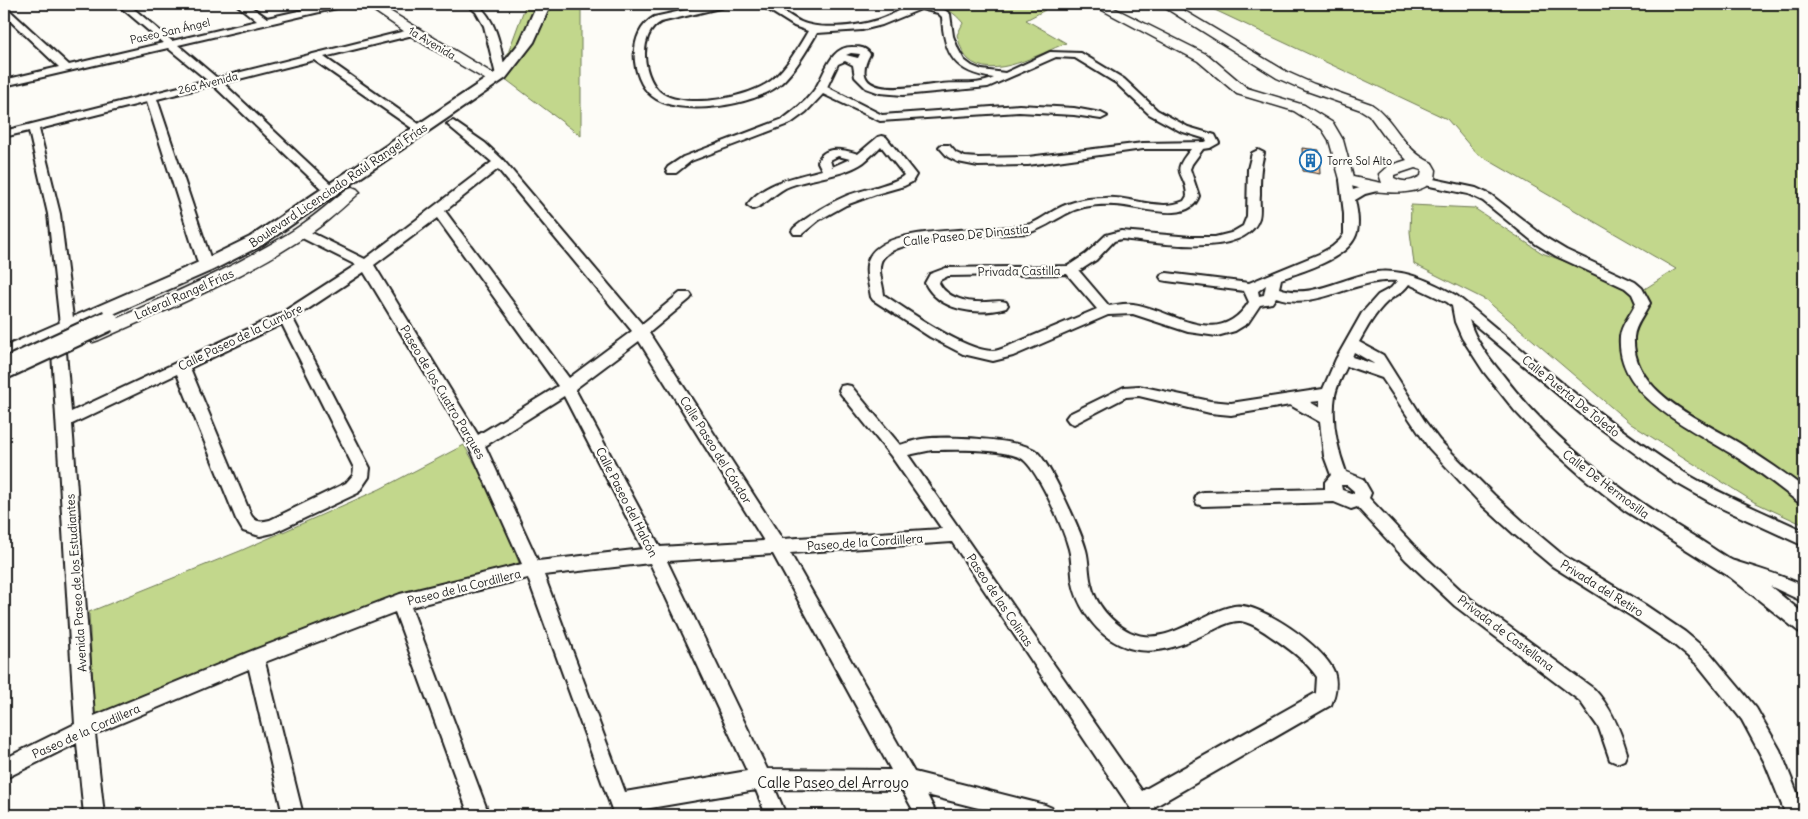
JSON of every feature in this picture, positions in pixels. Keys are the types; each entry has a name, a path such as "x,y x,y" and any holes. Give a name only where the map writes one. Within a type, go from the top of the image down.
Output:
{"main road":[{"path":"9,372 108,321 258,252 453,124 509,85 523,71 534,28 544,4"},
{"path":"528,52 545,33 556,4"},
{"name":"Boulevard Licenciado Raúl Rangel Frías","path":"68,330 136,296 206,266 256,241 498,77 528,52"},
{"path":"59,352 60,345 68,330"},
{"path":"4,355 68,330"},
{"path":"4,355 27,352 29,355 27,360 9,372"}],"street":[{"path":"122,4 215,81 331,191"},
{"path":"241,4 265,22"},
{"name":"Paseo San Ángel","path":"4,83 341,4"},
{"name":"1a Avenida","path":"370,4 413,32 498,77"},
{"path":"472,4 481,10 487,20 498,77"},
{"path":"724,4 663,18 645,29 640,39 639,48 647,81 655,94 673,102 708,104 756,92 776,82 803,48 814,30"},
{"path":"764,4 797,24 814,30 870,25 916,5 941,11 947,16 948,36 960,62 980,73 1006,76"},
{"path":"1098,4 1203,58 1242,92 1299,108 1328,126 1336,140 1345,175 1351,224 1350,236 1345,243 1329,254 1273,284 1257,296"},
{"path":"1165,4 1282,75 1309,87 1366,107 1374,112 1390,134 1413,156 1417,163"},
{"path":"4,10 67,69"},
{"name":"26a Avenida","path":"4,134 413,32"},
{"path":"672,170 687,159 787,121 801,112 822,90 836,60 848,58 854,60 859,65 859,73 866,84 879,90 913,92 992,83 1054,54 1064,53 1077,56 1092,62 1120,81 1153,112 1184,129 1201,145"},
{"path":"315,56 420,130"},
{"path":"972,85 980,73"},
{"path":"822,90 880,118 1030,108 1064,110 1101,116"},
{"path":"152,97 206,266"},
{"path":"798,231 815,216 850,198 893,186 908,179 910,176 907,169 892,155 882,139 880,118"},
{"name":"Calle Paseo del Cóndor","path":"453,124 481,145 499,162 641,332 778,548 927,815"},
{"path":"33,126 54,214 68,330"},
{"path":"753,205 769,192 785,184 847,166 860,159 882,139"},
{"path":"945,146 952,155 962,160 978,162 1028,161 1142,146 1201,145"},
{"name":"Calle Paseo De Dinastía","path":"1201,145 1186,163 1184,169 1194,193 1188,204 1180,207 1156,208 1116,201 1091,202 1064,210 1040,226 1028,229 936,236 899,242 885,248 876,257 873,266 878,297 935,334 981,354 994,356 1008,352 1106,311 1132,309 1192,328 1209,331 1230,328 1244,319 1257,296 1267,300 1273,284"},
{"name":"Privada Castilla","path":"1002,305 984,309 958,303 940,296 933,288 932,283 935,277 946,272 1071,270 1090,257 1110,238 1121,234 1191,242 1215,241 1235,236 1248,228 1252,216 1254,169 1258,152"},
{"name":"Calle Paseo de la Cumbre","path":"65,421 285,317 316,299 367,265 499,162"},
{"path":"1345,175 1386,174 1405,164 1417,163 1425,166 1429,171 1428,178 1411,186 1377,187 1362,191 1348,199"},
{"path":"1386,174 1387,180 1400,186"},
{"path":"1345,175 1377,187"},
{"path":"1424,181 1472,191 1486,198 1541,241 1575,260 1630,285 1641,297 1643,303 1640,312 1628,325 1627,339 1636,373 1650,392 1672,410 1757,463 1804,497"},
{"name":"Lateral Rangel Frías","path":"9,372 59,352 252,263 302,233 334,209 352,192"},
{"name":"Calle Paseo del Halcón","path":"438,211 567,386 655,555 761,779 776,815"},
{"path":"302,233 367,265"},
{"name":"Paseo de los Cuatro Parques","path":"367,265 476,444 533,569 622,809"},
{"path":"1071,270 1106,311"},
{"name":"Calle Puerta De Toledo","path":"1168,276 1257,296 1278,306 1294,306 1334,294 1338,288"},
{"path":"1376,276 1383,298"},
{"name":"Calle Puerta De Toledo","path":"1273,284 1283,296 1296,297 1338,288 1376,276 1406,278 1433,289 1459,304 1592,414 1677,476 1726,503 1804,539"},
{"path":"1340,478 1332,456 1327,419 1328,394 1343,359 1367,316 1383,298 1396,291 1406,278"},
{"path":"476,444 567,386 641,332 685,296"},
{"name":"Calle De Hermosilla","path":"1459,304 1459,317 1478,353 1510,396 1554,444 1631,506 1726,564"},
{"path":"182,365 244,519 249,526 260,529 274,526 352,488 361,477 362,468 285,317"},
{"path":"1469,336 1480,321"},
{"path":"1351,344 1378,359 1387,374"},
{"name":"Avenida Paseo de los Estudiantes","path":"59,352 85,729 94,815"},
{"path":"1343,359 1387,374"},
{"name":"Privada del Retiro","path":"1387,374 1434,444 1488,500 1521,530 1558,561 1679,638 1704,660 1749,714 1773,757 1796,815"},
{"name":"Paseo de las Colinas","path":"846,390 897,452 956,535 1143,810"},
{"path":"1074,418 1124,392 1148,393 1210,407 1231,409 1252,407 1291,398 1328,394"},
{"path":"1291,398 1327,419"},
{"path":"897,452 922,445 953,444 1014,449 1029,455 1045,476 1077,546 1082,585 1089,604 1105,624 1122,637 1141,644 1156,644 1174,640 1230,614 1242,613 1256,616 1305,650 1319,663 1325,674 1327,689 1324,699 1143,810"},
{"path":"1203,499 1336,495 1351,502 1360,499 1363,492 1359,484 1350,479 1340,478 1333,482 1332,486 1336,495"},
{"name":"Privada de Castellana","path":"1360,499 1412,555 1461,601 1587,695 1599,707 1608,724 1617,752"},
{"name":"Paseo de la Cordillera","path":"4,769 85,729 255,658 400,602 533,569 655,555 956,535"},
{"path":"1726,564 1771,579 1804,594"},
{"path":"1726,564 1804,625"},
{"path":"400,602 479,815"},
{"path":"255,658 292,815"},
{"name":"Calle Paseo del Arroyo","path":"622,809 761,779 906,780 1045,815"}],"green space":[{"path":"526,4 599,4 581,7 581,136 500,75"},
{"path":"931,4 1037,4 1045,10 1026,20 1066,43 1030,59 1003,67 990,68 978,65 968,59 960,44 957,35 963,23 949,10"},
{"path":"1202,4 1804,4 1804,525 1754,502 1631,424 1486,300 1414,264 1410,232 1411,205 1474,208 1542,253 1643,290 1676,269 1476,153 1447,119"},
{"path":"464,445 494,497 519,563 510,569 107,716 94,713 89,612 240,551 380,489"}],"building":[{"name":"Torre Sol Alto","path":"1302,148 1319,150 1320,174 1303,171"}],"place":[{"name":"Torre Sol Alto","path":"1311,161"}]}
